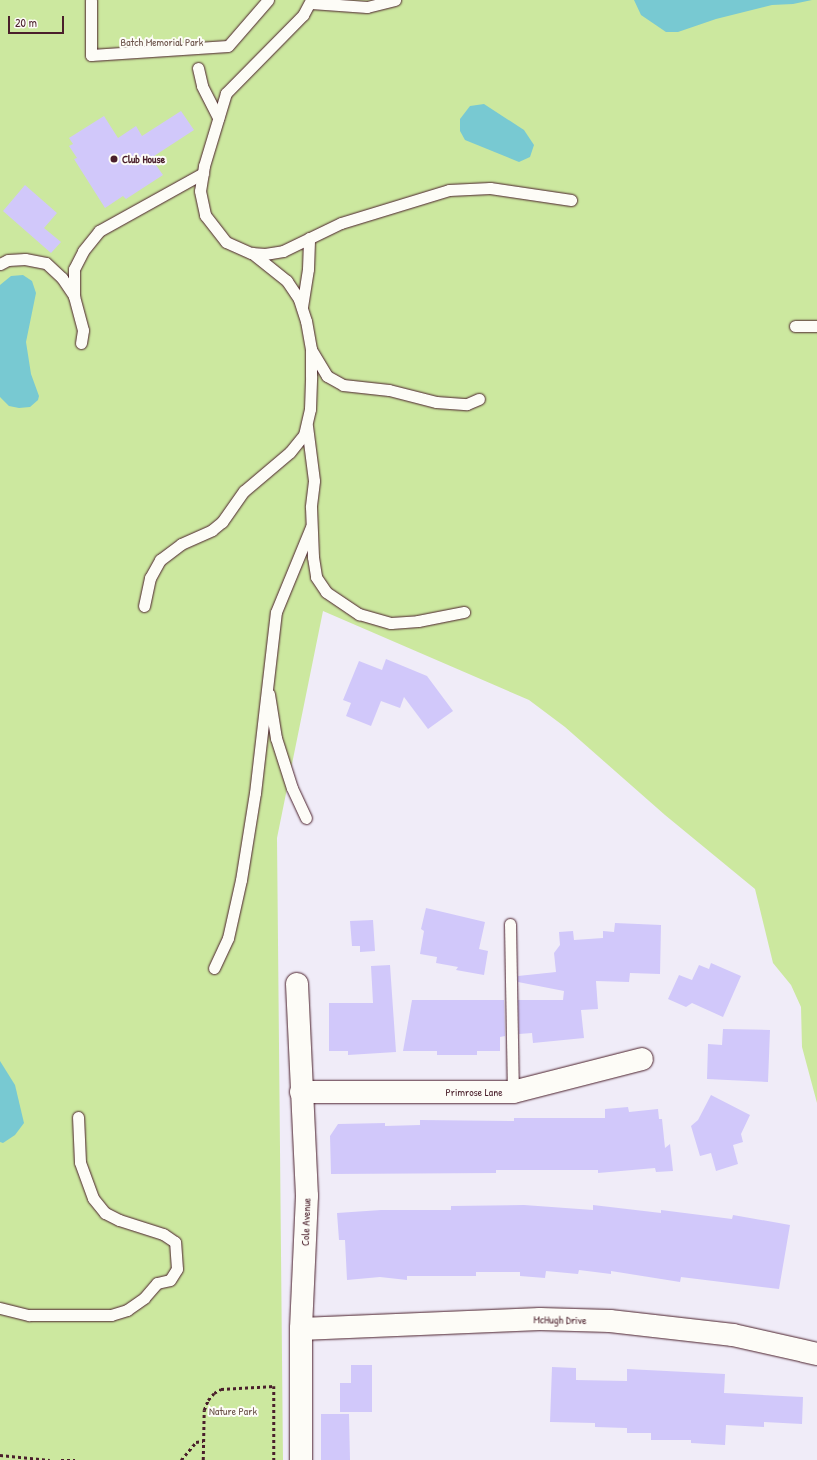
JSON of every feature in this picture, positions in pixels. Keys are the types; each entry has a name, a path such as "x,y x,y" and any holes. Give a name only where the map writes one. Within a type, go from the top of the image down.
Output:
{"street":[{"name":"Cole Avenue","path":"297,984 307,1196 301,1329 301,1460"},
{"name":"Primrose Lane","path":"301,1092 513,1092 642,1059"},
{"name":"McHugh Drive","path":"301,1329 540,1319 610,1321 733,1335 817,1354"}],"lane":[{"path":"91,0 92,55 228,46 268,0"},
{"path":"144,606 150,578 160,560 181,544 212,530 222,522 244,491 290,452 304,435 310,409 311,349 301,307 288,281 251,253 226,242 205,216 200,191 203,173 226,93 303,15 311,2 367,7 396,0"},
{"path":"198,68 202,86 218,118"},
{"path":"81,343 83,330 74,296 74,269 83,251 99,231 203,173"},
{"path":"251,253 283,251 341,223 449,190 490,188 571,200"},
{"path":"301,307 308,269 309,238"},
{"path":"0,264 8,260 25,259 46,263 62,278 74,296"},
{"path":"795,326 817,326"},
{"path":"311,349 327,376 343,385 389,390 443,403 467,404 479,399"},
{"path":"306,424 314,481 311,526 316,578 326,592 359,614 391,623 418,621 464,612"},
{"path":"214,968 228,938 241,880 256,793 276,612 311,526"},
{"path":"268,681 276,738 292,788 306,818"},
{"path":"510,924 513,1092"},
{"path":"0,1308 29,1315 111,1316 127,1310 144,1298 157,1283 170,1280 177,1270 175,1242 163,1234 119,1220 105,1213 93,1198 80,1162 78,1118"}],"path":[{"path":"203,1460 204,1410 208,1400 214,1393 221,1389 274,1386 274,1460"},
{"path":"181,1460 196,1442 203,1441"},
{"path":"0,1455 50,1460"},
{"path":"61,1460 76,1460"}],"green space":[{"path":"0,0 817,0 817,1103 802,1047 801,1007 791,985 773,963 755,889 665,815 565,727 529,700 323,611 277,838 283,1460 0,1460"}],"water":[{"path":"634,0 812,0 793,4 772,5 716,19 678,32 666,32 641,15"},
{"path":"484,104 524,130 534,145 530,157 519,162 465,140 460,131 460,119 470,106"},
{"path":"23,275 32,281 36,293 26,342 31,374 39,396 38,400 30,407 19,408 9,406 0,397 0,285 11,276"},
{"path":"0,1061 15,1085 24,1123 15,1135 3,1143 0,1142"}],"building":[{"name":"Club House","path":"181,111 194,130 151,158 163,175 126,199 123,196 105,208 74,159 77,158 69,146 73,144 69,138 104,116 118,138 136,126 142,136"},
{"path":"25,185 57,213 44,228 61,242 51,253 3,211"},
{"path":"386,659 427,676 453,711 428,729 404,697 400,708 381,701 371,726 346,716 351,703 343,700 359,661 382,670"},
{"path":"426,908 485,922 479,949 488,951 484,975 456,970 458,967 436,963 437,957 420,954 424,931 421,929"},
{"path":"373,920 375,951 360,952 360,946 352,946 350,921"},
{"path":"615,923 661,925 660,974 630,973 629,982 596,981 598,1009 581,1010 584,1038 533,1043 532,1033 519,1034 518,1000 563,1000 564,991 518,982 518,976 556,972 554,953 560,945 559,932 573,931 574,940 603,938 603,931 614,932"},
{"path":"711,963 741,976 723,1017 692,1003 686,1007 668,999 679,975 692,980 699,965 709,969"},
{"path":"390,965 396,1052 348,1055 348,1051 329,1051 329,1003 373,1003 371,966"},
{"path":"412,1000 504,1000 505,1036 500,1037 500,1051 477,1051 477,1055 437,1055 437,1051 403,1051"},
{"path":"723,1029 770,1030 768,1082 707,1079 708,1044 722,1045"},
{"path":"711,1095 750,1115 741,1134 743,1142 733,1145 738,1164 716,1171 711,1153 700,1156 691,1126 698,1120"},
{"path":"628,1107 629,1112 658,1109 659,1119 662,1119 665,1148 670,1144 673,1171 656,1172 655,1168 598,1173 598,1170 496,1170 496,1173 331,1174 330,1136 338,1124 385,1123 385,1126 420,1125 420,1120 514,1121 514,1118 605,1118 605,1109"},
{"path":"524,1205 593,1210 593,1205 661,1213 661,1210 732,1219 733,1215 790,1225 779,1289 681,1277 680,1282 611,1271 611,1274 579,1270 578,1274 546,1271 545,1278 520,1276 520,1272 476,1272 476,1276 407,1276 407,1280 380,1277 347,1280 345,1240 339,1240 337,1213 381,1210 451,1210 451,1206"},
{"path":"351,1365 372,1365 372,1412 340,1412 340,1383 351,1383"},
{"path":"552,1367 576,1368 576,1380 627,1381 627,1369 725,1374 724,1393 803,1397 802,1424 764,1422 764,1427 726,1425 725,1445 691,1443 691,1440 651,1440 651,1433 627,1433 627,1428 595,1427 595,1423 550,1422"},
{"path":"321,1414 349,1414 350,1460 321,1460"}],"place":[{"name":"Club House","path":"114,159"}],"park label":[{"name":"Batch Memorial Park","path":"162,42"},
{"name":"Nature Park","path":"233,1411"}]}
